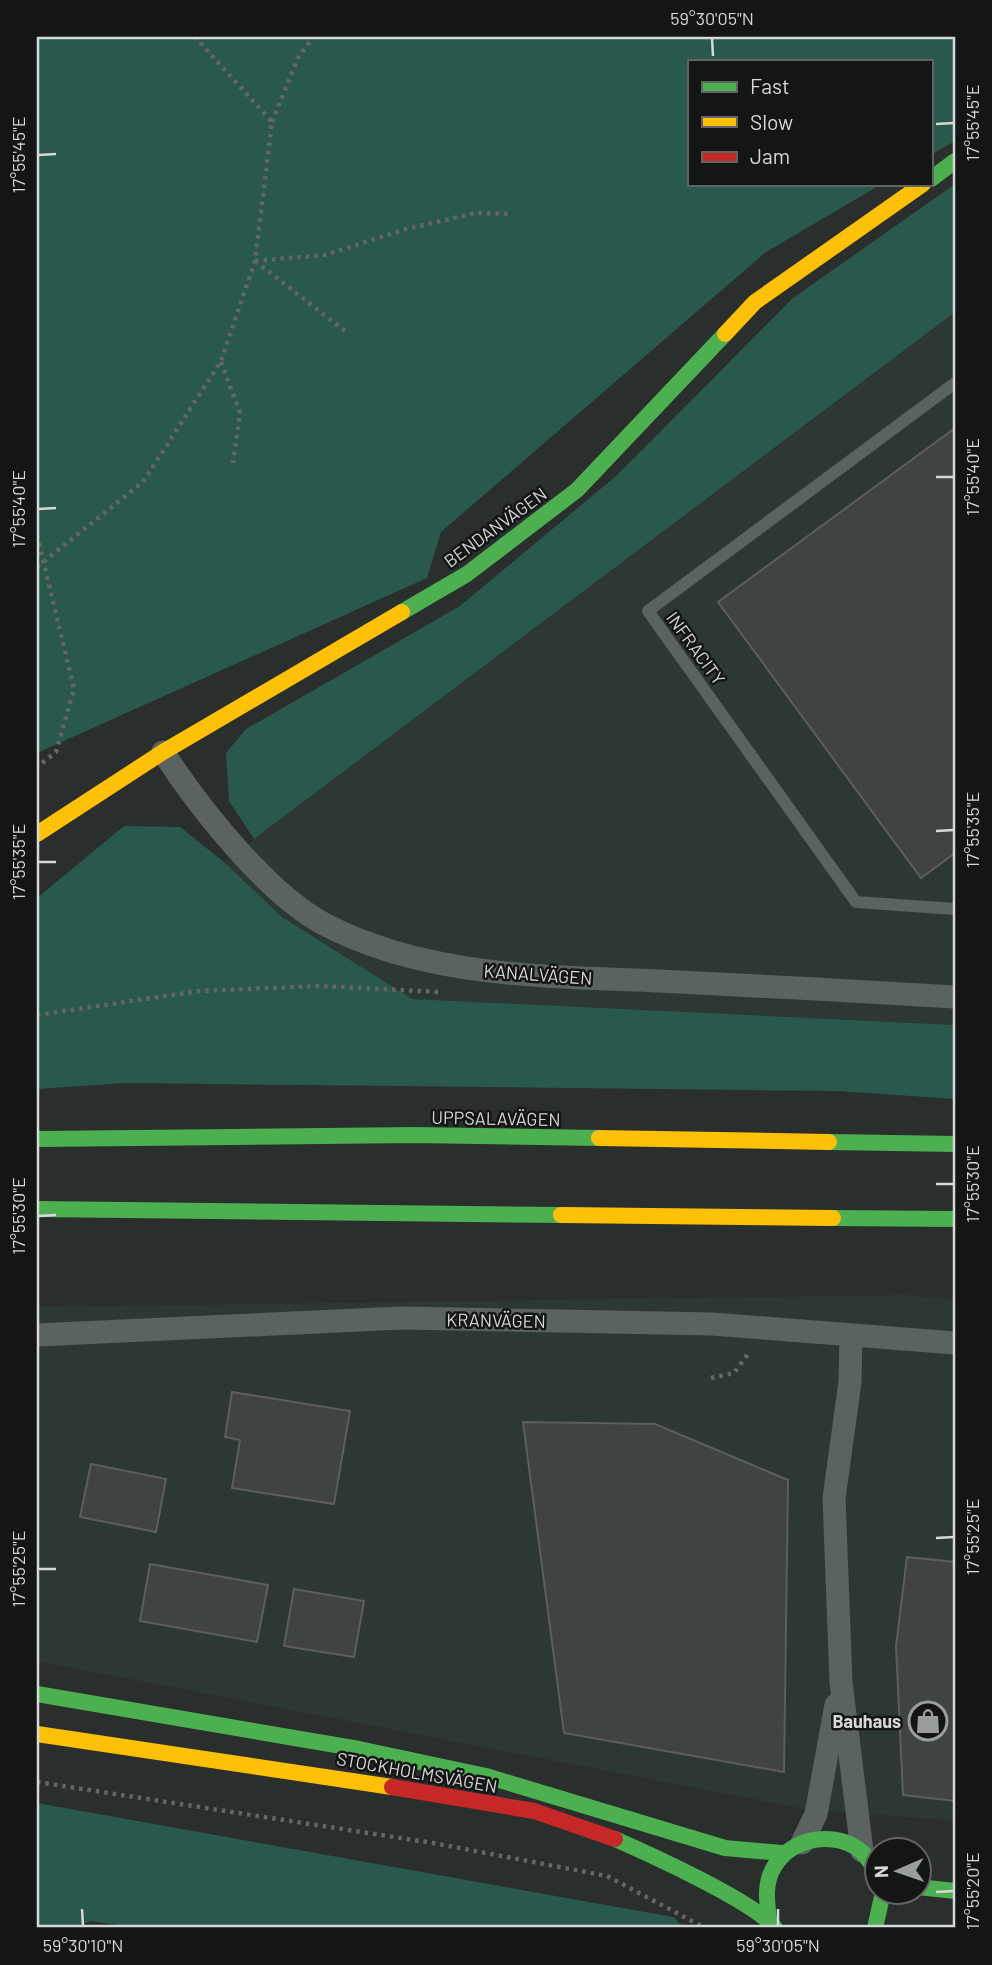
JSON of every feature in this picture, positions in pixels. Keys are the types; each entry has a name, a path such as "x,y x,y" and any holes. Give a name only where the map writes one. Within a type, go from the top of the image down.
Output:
{"main road":[{"path":"932,178 955,161"},
{"name":"BENDANVÄGEN","path":"37,834 163,752 467,574 577,490 755,302 920,186"},
{"name":"UPPSALAVÄGEN","path":"37,1139 415,1135 955,1144"},
{"path":"37,1209 955,1219"},
{"name":"STOCKHOLMSVÄGEN","path":"37,1693 359,1749 461,1770 725,1848 792,1848 826,1839 862,1858"},
{"name":"STOCKHOLMSVÄGEN","path":"37,1734 224,1759 479,1801 578,1824 657,1858 772,1924"},
{"name":"STOCKHOLMSVÄGEN","path":"772,1924 765,1885 770,1869 792,1848"},
{"path":"932,1888 955,1891"},
{"path":"874,1928 882,1906"}],"street":[{"name":"KANALVÄGEN","path":"163,752 215,822 264,878 323,923 394,952 487,972 955,997"},
{"name":"KRANVÄGEN","path":"37,1335 401,1318 712,1324 955,1343"},
{"path":"851,1336 850,1382 834,1498 841,1682 867,1836"},
{"path":"792,1848 816,1814 841,1682"}],"lane":[{"name":"INFRACITY","path":"955,383 648,611 856,902 955,909"}],"path":[{"path":"195,37 272,122"},
{"path":"37,567 143,482 221,361 255,261 272,122 298,58 313,37"},
{"path":"255,261 325,255 406,229 476,213 508,214"},
{"path":"255,261 345,331"},
{"path":"221,361 240,414 233,463"},
{"path":"37,535 74,689 56,752 37,767"},
{"path":"711,1378 734,1373 751,1350"},
{"path":"37,1782 433,1843 607,1876 705,1928"}],"shaded area":[{"path":"955,312 955,1025 412,999 282,917 224,862"},
{"path":"907,1295 955,1300 955,1821 805,1809 37,1661 37,1307"}],"green space":[{"path":"37,37 955,37 955,141 932,154 932,60 688,60 688,186 879,186 766,252 441,532 427,578 37,753"},
{"path":"955,184 955,312 254,839 229,801 226,753 246,729 460,606 616,476 793,298"},
{"path":"124,826 180,827 224,862 282,917 412,999 955,1025 955,1099 837,1091 125,1083 37,1089 37,898"},
{"path":"37,1803 673,1917 685,1928 137,1928 91,1921 72,1928 37,1928"}],"building":[{"path":"955,428 955,853 921,878 718,602"},
{"path":"232,1392 350,1411 334,1504 232,1488 240,1440 225,1437"},
{"path":"523,1422 655,1424 788,1480 784,1772 564,1733"},
{"path":"91,1464 166,1479 156,1532 80,1517"},
{"name":"Bauhaus","path":"907,1557 955,1562 955,1801 903,1795 896,1646"},
{"path":"150,1564 268,1585 257,1642 140,1621"},
{"path":"294,1589 364,1601 354,1657 284,1646"}],"traffic: fast":[{"path":"932,178 955,161"},
{"path":"402,612 467,574 577,490 725,334"},
{"path":"37,1139 415,1135 599,1138"},
{"path":"829,1142 955,1144"},
{"path":"37,1209 561,1215"},
{"path":"833,1218 955,1219"},
{"path":"37,1694 359,1749 486,1776 725,1848 782,1853"},
{"path":"615,1839 725,1892 764,1917 775,1928"},
{"path":"769,1920 767,1893 771,1873 791,1849 803,1843 828,1839 852,1845 862,1852"},
{"path":"932,1889 955,1891"},
{"path":"875,1928 880,1906"}],"traffic: slow":[{"path":"725,334 755,302 920,186"},
{"path":"37,834 163,752 402,612"},
{"path":"599,1138 829,1142"},
{"path":"561,1215 833,1218"},
{"path":"37,1734 392,1787"}],"traffic: jam":[{"path":"392,1787 534,1811 615,1839"}],"place":[{"name":"Bauhaus","path":"928,1721"}]}
